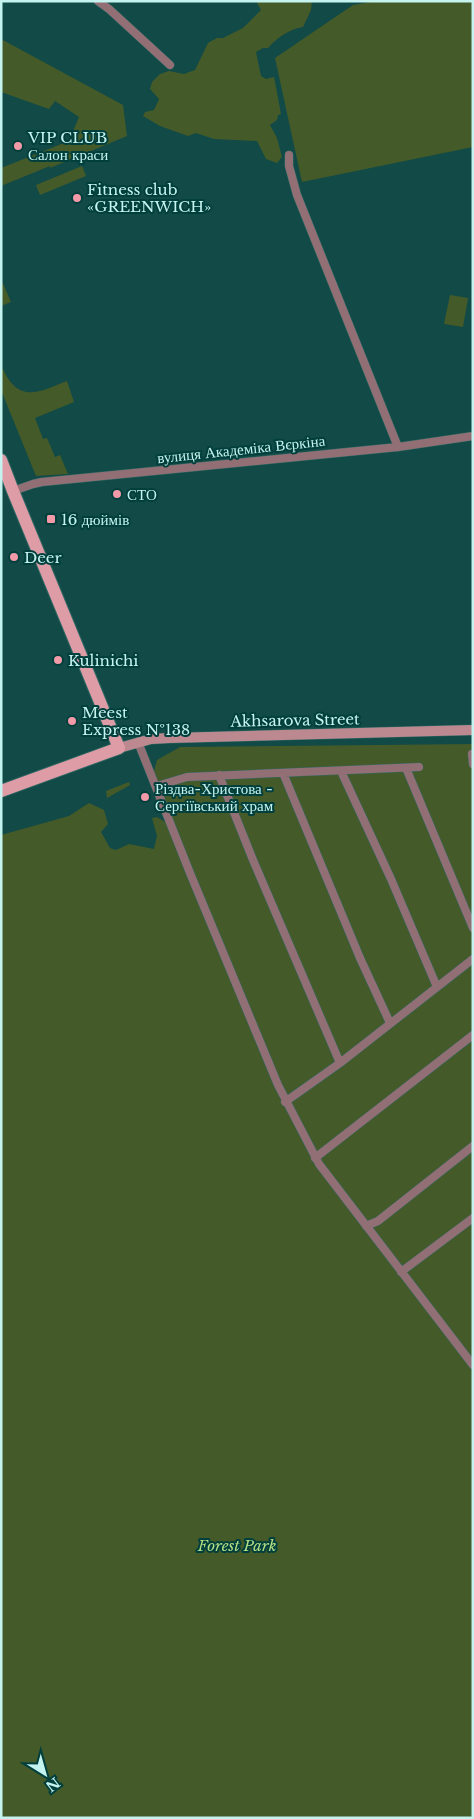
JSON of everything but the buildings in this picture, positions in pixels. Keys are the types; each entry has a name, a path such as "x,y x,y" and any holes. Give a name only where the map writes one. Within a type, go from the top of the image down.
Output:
{"main road":[{"path":"1,460 120,748 1,791"},
{"name":"Akhsarova Street","path":"120,748 150,739 473,730"}],"street":[{"path":"98,1 170,65"},
{"path":"289,155 289,166 297,195 398,447"},
{"name":"вулиця Академіка Вєркіна","path":"13,491 42,482 398,447 473,436"},
{"path":"138,742 190,874 285,1102 315,1158 473,1365"},
{"path":"472,754 473,764"},
{"path":"156,786 186,777 419,767"},
{"path":"406,768 473,928"},
{"path":"341,771 391,879 436,987"},
{"path":"283,773 360,958 390,1023"},
{"path":"218,775 340,1063"},
{"path":"285,1102 340,1063 473,959"},
{"path":"315,1158 473,1035"},
{"path":"366,1226 378,1221 473,1146"},
{"path":"402,1272 473,1218"}],"green space":[{"path":"258,1 312,1 311,10 303,27 288,32 279,37 268,48 263,48 256,52 261,76 266,79 274,77 281,114 270,125 277,138 282,157 277,163 266,159 257,141 214,139 196,133 188,136 160,126 143,116 145,112 154,110 159,99 150,89 152,82 160,74 169,71 184,74 195,70 208,43 243,28 261,10 257,3"},
{"path":"376,1 473,1 473,147 302,182 275,58 353,5"},
{"path":"1,39 123,105 127,136 1,186 1,168 69,141 79,117 55,101 49,109 1,92"},
{"path":"82,166 86,176 40,195 36,185"},
{"path":"1,279 11,302 1,306"},
{"path":"450,295 468,298 463,327 444,324"},
{"path":"3,369 9,380 23,391 39,391 67,381 74,402 35,418 43,439 47,438 55,457 60,455 68,474 36,476 1,390 1,370"},
{"name":"Forest Park","path":"473,744 473,1818 1,1818 1,835 69,816 89,803 104,810 108,824 101,832 110,848 116,850 129,844 154,849 157,836 152,818 157,817 165,822 170,818 154,771 157,760 180,747"},
{"path":"129,782 130,785 107,798 106,791"}],"place":[{"name":"VIP CLUB Салон краси","path":"18,146"},
{"name":"Fitness club «GREENWICH»","path":"77,198"},
{"name":"СТО","path":"117,494"},
{"name":"16 дюймів","path":"51,519"},
{"name":"Deer","path":"14,557"},
{"name":"Kulinichi","path":"58,660"},
{"name":"Meest Express №138","path":"72,721"},
{"name":"Різдва-Христова - Сергіївський храм","path":"145,797"}]}
